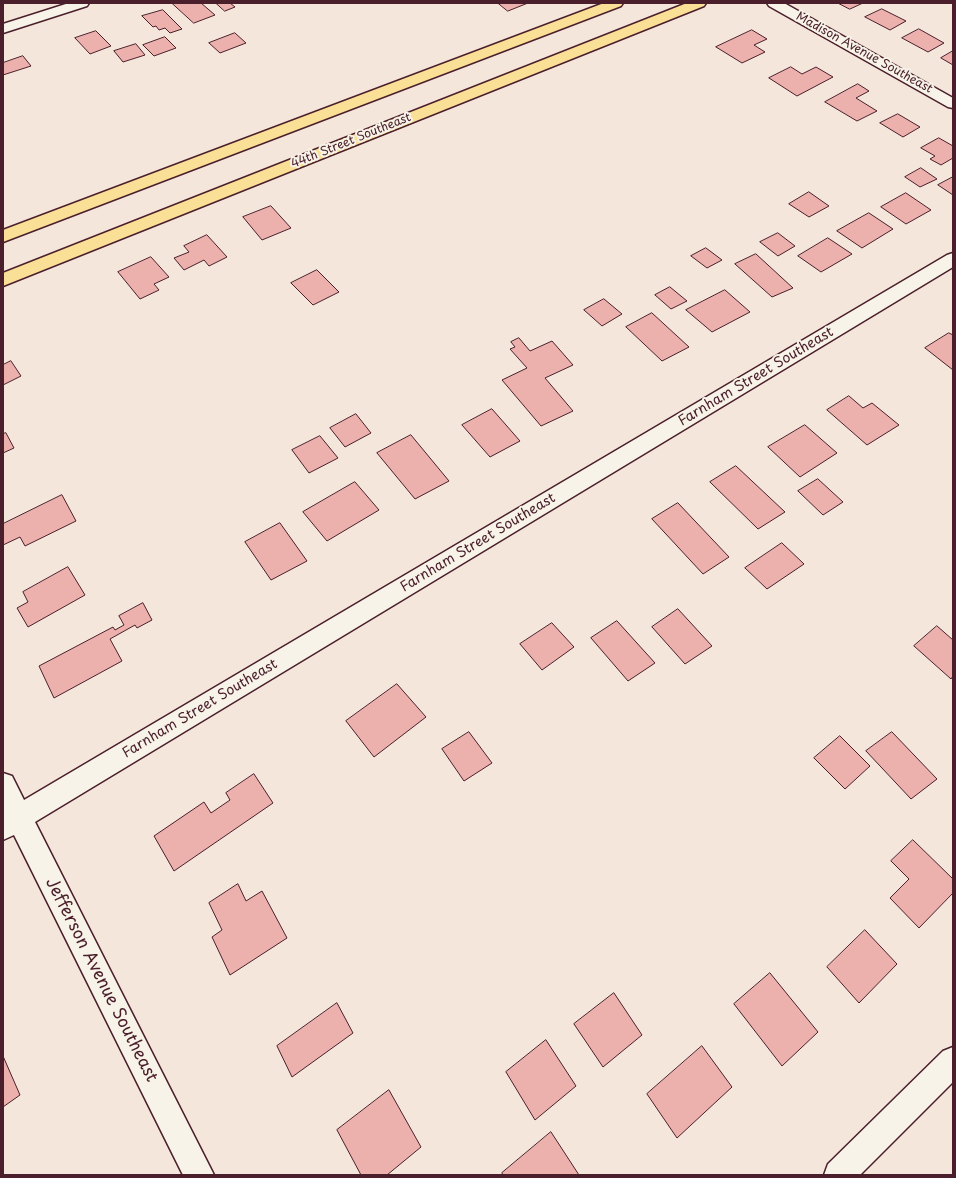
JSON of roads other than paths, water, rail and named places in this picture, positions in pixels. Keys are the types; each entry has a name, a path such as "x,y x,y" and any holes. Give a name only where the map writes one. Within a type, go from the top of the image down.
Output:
{"main road":[{"path":"3,236 616,3"},
{"name":"44th Street Southeast","path":"3,280 698,3"}],"street":[{"path":"3,29 82,3"},
{"name":"Madison Avenue Southeast","path":"774,3 953,104"},
{"name":"Farnham Street Southeast","path":"11,822 953,259"},
{"name":"Jefferson Avenue Southeast","path":"3,785 11,822 199,1175"},
{"path":"839,1175 953,1061"}]}
